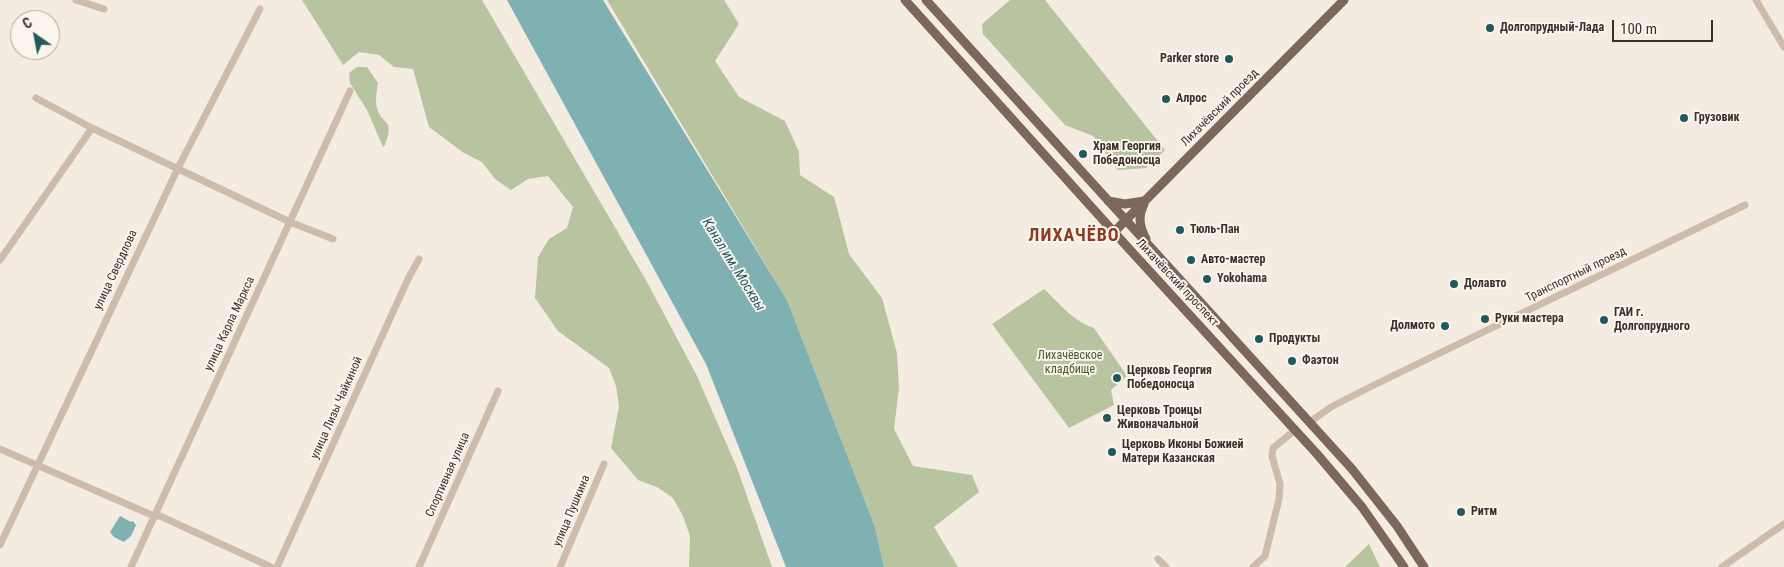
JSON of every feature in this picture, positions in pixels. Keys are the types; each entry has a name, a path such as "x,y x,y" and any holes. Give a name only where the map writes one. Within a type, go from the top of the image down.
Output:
{"main road":[{"name":"Лихачёвский проспект","path":"904,0 1295,430 1362,506 1404,567"},
{"name":"Лихачёвский проспект","path":"926,0 1375,496 1424,567"},
{"name":"Лихачёвский проезд","path":"1114,232 1344,0"},
{"path":"1108,201 1125,204 1145,201 1140,222 1148,246"}],"street":[{"path":"76,0 104,9"},
{"path":"1756,0 1784,47"},
{"name":"улица Свердлова","path":"0,545 178,168 260,9"},
{"name":"улица Карла Маркса","path":"131,567 350,91"},
{"path":"36,98 92,128 290,222 333,239"},
{"path":"0,260 92,128"},
{"name":"Транспортный проезд","path":"1310,422 1331,407 1374,385 1745,205"},
{"name":"улица Лизы Чайкиной","path":"277,567 408,278 419,259"},
{"name":"Спортивная улица","path":"419,567 498,392"},
{"path":"1253,567 1265,556 1279,499 1280,484 1272,452 1276,446 1295,430"},
{"path":"0,449 154,516 160,516 271,567"},
{"name":"улица Пушкина","path":"560,567 604,464"},
{"path":"1722,567 1784,524"},
{"path":"1158,559 1166,567"}],"green space":[{"path":"302,0 482,0 647,282 697,376 737,468 772,567 689,567 690,536 683,516 673,498 657,487 638,480 611,448 619,406 616,386 609,368 558,331 535,298 538,257 549,239 567,228 573,207 548,176 528,179 511,190 495,179 482,162 464,153 429,127 413,69 394,67 379,55 359,52 343,65"},
{"path":"607,0 724,0 739,24 715,61 739,97 785,121 799,152 800,175 834,197 849,254 882,298 897,353 899,388 894,429 913,466 972,475 979,492 934,527 958,567 884,567 875,527 787,300"},
{"path":"1010,0 1045,0 1165,150 1146,168 1118,170 1093,136 1065,125 983,34 982,24"},
{"path":"357,67 367,67 378,83 376,104 380,115 389,128 383,147 367,110 350,83 349,73"},
{"name":"Лихачёвское кладбище","path":"1044,289 1073,317 1094,328 1127,376 1111,390 1114,405 1069,428 992,324"},
{"path":"1369,544 1380,567 1345,567"}],"water":[{"name":"Канал им. Москвы","path":"507,0 603,0 787,300 875,527 884,567 786,567 706,364"},
{"path":"120,516 131,522 133,521 136,525 131,536 124,542 114,537 110,532"}],"place":[{"name":"Долгопрудный-Лада","path":"1490,28"},
{"name":"Parker store","path":"1229,59"},
{"name":"Алрос","path":"1166,99"},
{"name":"Грузовик","path":"1684,118"},
{"name":"Храм Георгия Победоносца","path":"1083,154"},
{"name":"Тюль-Пан","path":"1180,230"},
{"name":"Авто-мастер","path":"1191,260"},
{"name":"Yokohama","path":"1207,279"},
{"name":"Долавто","path":"1454,284"},
{"name":"Руки мастера","path":"1485,319"},
{"name":"ГАИ г. Долгопрудного","path":"1604,320"},
{"name":"Долмото","path":"1445,326"},
{"name":"Продукты","path":"1259,339"},
{"name":"Фаэтон","path":"1292,361"},
{"name":"Церковь Георгия Победоносца","path":"1117,378"},
{"name":"Церковь Троицы Живоначальной","path":"1107,418"},
{"name":"Церковь Иконы Божией Матери Казанская","path":"1112,452"},
{"name":"Ритм","path":"1461,512"}],"district":[{"name":"ЛИХАЧЁВО","path":"1074,236"}]}
